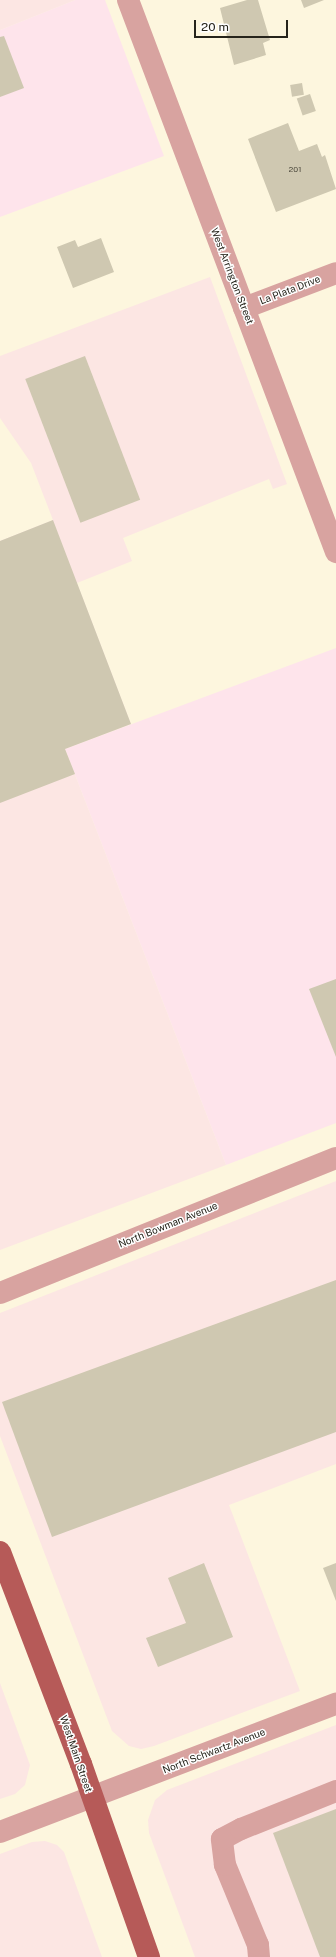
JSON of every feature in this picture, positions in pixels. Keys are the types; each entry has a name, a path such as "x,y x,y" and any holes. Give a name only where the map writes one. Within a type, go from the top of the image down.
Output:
{"main road":[{"name":"West Main Street","path":"0,1552 81,1764 91,1799 149,1957"}],"street":[{"name":"West Arrington Street","path":"128,0 336,552"},
{"name":"La Plata Drive","path":"244,308 336,273"},
{"name":"North Bowman Avenue","path":"0,1293 336,1158"},
{"name":"North Schwartz Avenue","path":"0,1832 91,1799 336,1704"},
{"path":"259,1957 258,1945 225,1864 222,1840 241,1829 336,1791"}],"shaded area":[{"path":"0,0 75,0 0,30"},
{"path":"75,0 105,0 164,156 0,217 0,30"},
{"path":"210,277 287,484 273,489 269,479 123,538 132,561 77,583 131,724 65,749 226,1165 0,1250 0,541 53,520 31,463 0,418 0,356"},
{"path":"336,648 336,1123 226,1165 65,749"},
{"path":"336,1181 336,1464 229,1505 300,1691 154,1746 141,1749 129,1746 112,1731 0,1436 0,1313"},
{"path":"0,1683 30,1765 25,1785 15,1794 0,1799"},
{"path":"336,1725 336,1957 195,1957 149,1833 148,1820 155,1800 167,1790"},
{"path":"45,1841 57,1845 64,1852 102,1957 0,1957 0,1854 32,1842"}],"building":[{"path":"247,0 258,0 270,40 263,43 266,55 234,65 220,8"},
{"path":"301,0 324,0 304,8"},
{"path":"4,36 24,88 0,97 0,37"},
{"path":"302,83 304,95 292,97 290,85"},
{"path":"310,94 316,111 303,116 297,99"},
{"path":"288,123 299,151 317,144 322,157 325,155 336,189 276,212 248,139"},
{"path":"101,238 114,272 73,288 57,247 75,240 78,247"},
{"path":"85,356 140,500 80,523 25,379"},
{"path":"53,520 131,724 65,749 75,774 0,803 0,541"},
{"path":"336,979 336,1057 309,989"},
{"path":"336,1280 336,1432 52,1537 2,1402"},
{"path":"204,1563 233,1637 158,1667 146,1638 186,1623 168,1578"},
{"path":"336,1563 336,1601 323,1568"},
{"path":"336,1809 336,1957 320,1957 273,1833"}]}
